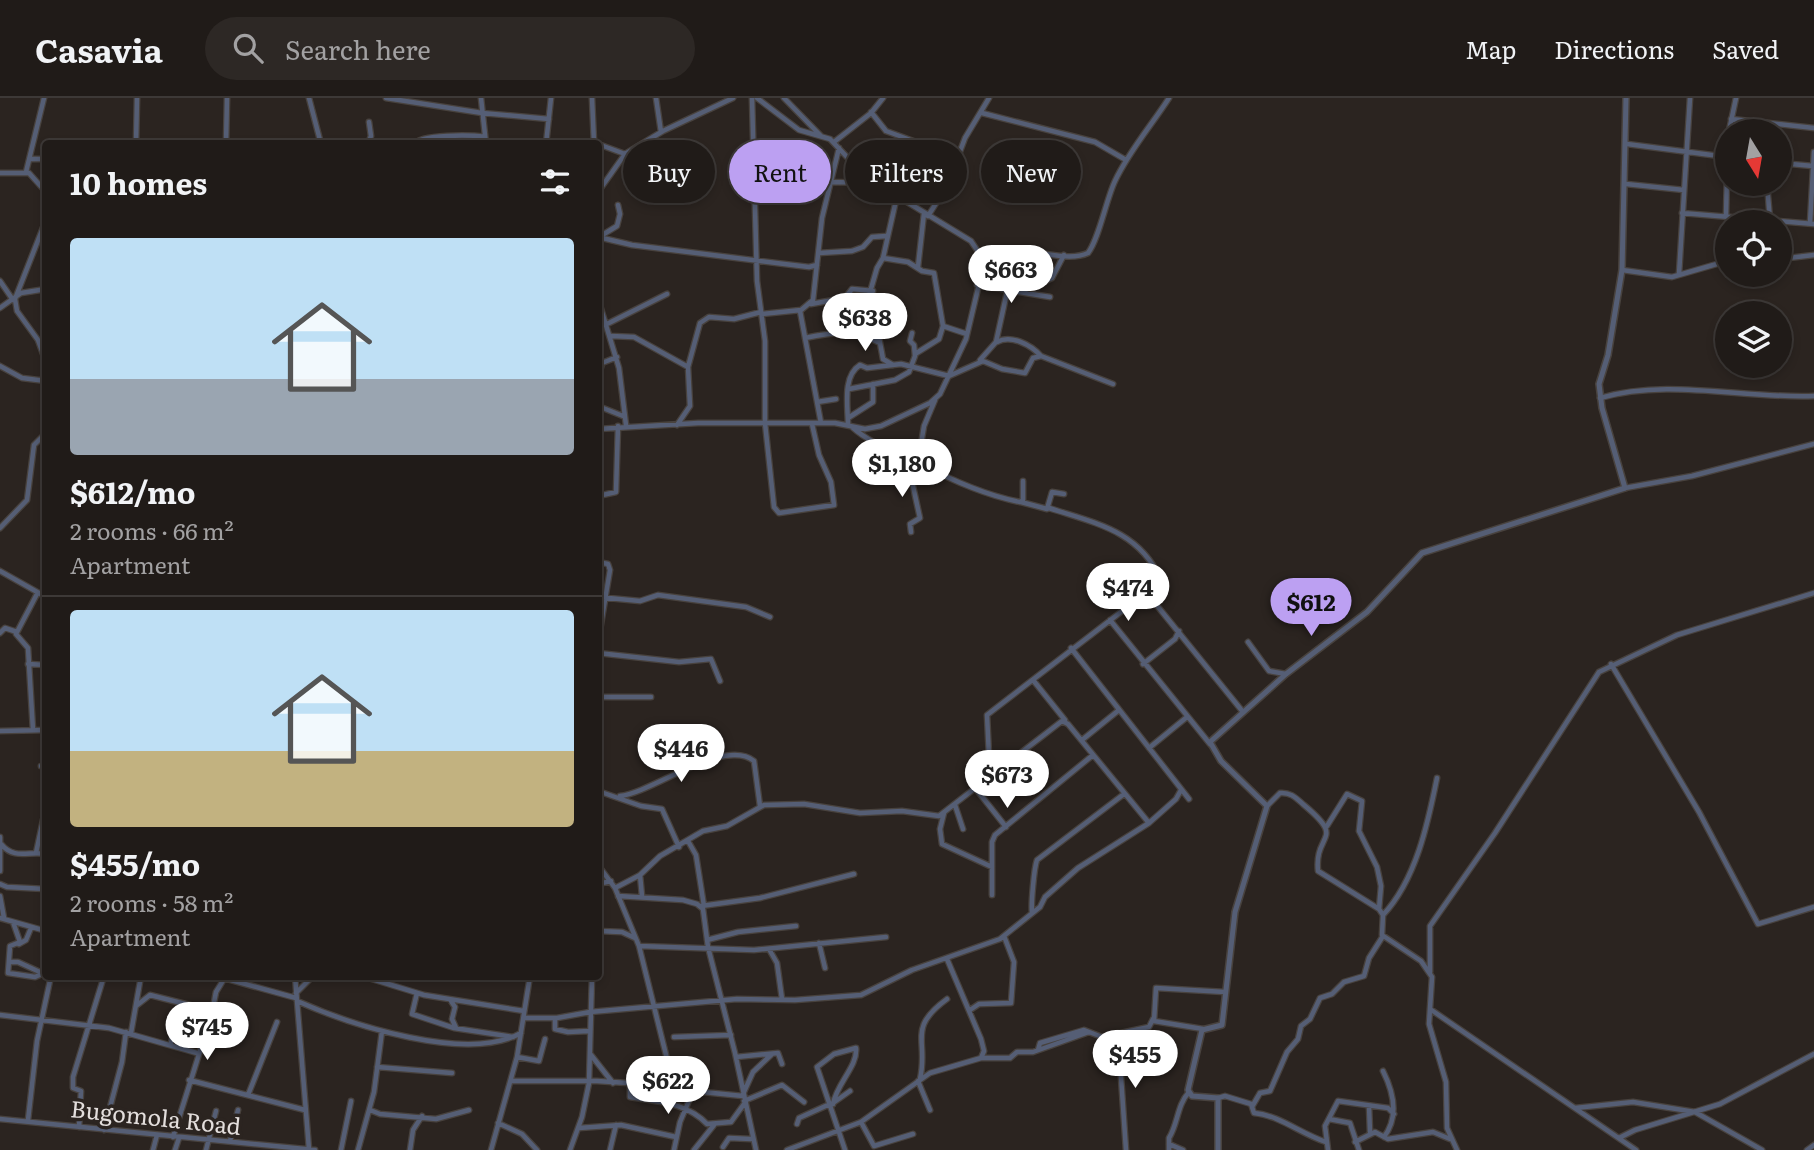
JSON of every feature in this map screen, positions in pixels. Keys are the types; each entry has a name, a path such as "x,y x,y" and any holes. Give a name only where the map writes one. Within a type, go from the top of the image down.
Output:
{"street":[{"path":"26,172 44,98"},
{"path":"136,140 137,98"},
{"path":"226,140 227,98"},
{"path":"386,98 482,113 549,119"},
{"path":"481,98 485,140"},
{"path":"546,140 551,98"},
{"path":"592,98 596,140"},
{"path":"654,98 661,132"},
{"path":"648,140 733,98"},
{"path":"754,98 799,130 834,142 845,154"},
{"path":"754,98 757,281 765,341 765,424 774,507 777,513 829,508 835,504 831,482 819,455 812,424"},
{"path":"784,98 821,136"},
{"path":"834,142 871,113 883,98"},
{"path":"964,140 989,98"},
{"path":"918,463 924,426 967,334 983,260 989,252 999,249 1065,255 1086,254 1091,250 1101,215 1126,160 1169,98"},
{"path":"1625,488 1600,398 1600,382 1608,355 1622,270 1626,98"},
{"path":"1679,274 1690,98"},
{"path":"1729,98 1736,98 1731,119"},
{"path":"311,99 320,140"},
{"path":"871,113 886,131 910,140"},
{"path":"982,113 1095,142 1126,160"},
{"path":"369,122 370,140"},
{"path":"1792,126 1814,128"},
{"path":"419,140 466,134 485,137"},
{"path":"1627,144 1715,156"},
{"path":"602,146 623,153"},
{"path":"839,148 831,182 845,182"},
{"path":"1792,222 1812,223 1814,152"},
{"path":"602,186 623,157"},
{"path":"30,159 42,159"},
{"path":"1792,164 1814,167"},
{"path":"0,173 26,172 42,188"},
{"path":"1626,184 1684,190"},
{"path":"811,304 816,288 819,235 826,203"},
{"path":"893,365 883,359 881,344 866,306 873,291 877,268 883,258 895,203"},
{"path":"908,203 971,241 983,260"},
{"path":"918,268 926,215 933,203"},
{"path":"602,235 617,226 620,214 618,205"},
{"path":"1682,213 1715,215"},
{"path":"14,300 42,230"},
{"path":"819,253 849,251 863,247 872,237 886,236"},
{"path":"602,238 632,245 817,265"},
{"path":"1026,291 1052,278 1065,255"},
{"path":"1792,258 1814,255"},
{"path":"883,258 908,262 934,273 943,326 939,339 915,354"},
{"path":"1622,270 1668,276 1715,264"},
{"path":"0,281 14,300 42,351"},
{"path":"977,285 1050,297"},
{"path":"677,425 690,406 688,367 699,323 709,317 731,319 761,313 801,310 811,304 845,298 853,289 873,291"},
{"path":"0,308 24,292 42,290"},
{"path":"849,423 849,389 858,365 867,368 893,365 912,367 949,376 978,361 996,342 1007,292"},
{"path":"607,324 667,294"},
{"path":"602,310 617,357 626,425"},
{"path":"801,310 821,423"},
{"path":"943,326 967,334"},
{"path":"805,338 833,332 858,333 881,344"},
{"path":"849,389 896,380 912,367 915,354 914,345 910,341 912,333"},
{"path":"611,336 634,337 688,367"},
{"path":"996,342 1012,340 1031,347 1041,356 1113,384"},
{"path":"978,361 1025,373 1033,358 1041,356"},
{"path":"602,363 617,357"},
{"path":"0,366 16,376 42,381"},
{"path":"849,423 875,400 873,384"},
{"path":"1600,398 1628,391 1662,388 1814,396"},
{"path":"817,402 836,399"},
{"path":"602,428 626,425 849,423 873,429 936,399"},
{"path":"602,408 624,417"},
{"path":"849,423 874,443 946,479 1026,506 1049,508 1110,527 1132,540 1160,578 1146,592 986,717 990,778"},
{"path":"602,495 616,492 618,426"},
{"path":"0,528 27,500 34,445 42,437"},
{"path":"1209,744 1286,674 1367,612 1422,553 1625,488 1692,476 1814,444"},
{"path":"906,458 920,518 910,524 911,532"},
{"path":"1020,502 1023,498 1023,481"},
{"path":"1049,508 1052,492 1063,494"},
{"path":"602,563 610,566 602,622"},
{"path":"0,571 42,596"},
{"path":"1146,592 1243,712"},
{"path":"1457,1150 1446,1124 1446,1082 1429,1024 1433,984 1430,972 1430,926 1495,833 1593,679 1611,664 1677,635 1814,593"},
{"path":"33,730 27,646 16,635 37,594"},
{"path":"602,597 640,601 658,594 746,607 770,617"},
{"path":"1110,620 1221,761 1267,806"},
{"path":"0,633 5,628 18,632"},
{"path":"1143,664 1175,639 1179,631"},
{"path":"1248,642 1269,671 1286,674"},
{"path":"1071,648 1189,799"},
{"path":"602,653 679,662 710,658 720,681"},
{"path":"28,664 42,664"},
{"path":"1611,664 1699,812 1758,924 1814,907"},
{"path":"1032,680 1149,823"},
{"path":"602,697 651,697"},
{"path":"1082,740 1119,710"},
{"path":"1149,748 1187,717"},
{"path":"615,888 640,875 660,856 706,829 727,826 760,806 804,804 860,813 902,811 939,816 1056,723 1065,720"},
{"path":"0,724 1,731 42,730"},
{"path":"992,895 993,838 1093,755"},
{"path":"620,796 631,795 687,768 742,756 754,761 760,806"},
{"path":"1383,915 1393,903 1426,834 1437,778"},
{"path":"976,789 1006,827"},
{"path":"523,1018 555,1018 590,1012 722,1002 848,998 1004,936 1078,868 1149,823 1176,799 1181,790"},
{"path":"602,792 620,796 641,806 663,810 679,847"},
{"path":"1153,1019 1203,1029 1222,1026 1235,912 1267,806 1280,793 1290,793 1327,826"},
{"path":"1032,912 1035,886 1032,873 1037,860 1124,794"},
{"path":"1326,1142 1283,1124 1269,1115 1254,1113 1253,1105 1260,1093 1270,1091 1287,1052 1298,1039 1301,1026 1310,1019 1320,998 1334,993 1344,982 1364,976 1369,958 1383,936 1383,915 1379,909 1318,870 1327,826 1347,794 1362,802 1359,831 1377,867 1381,886 1379,909"},
{"path":"954,805 963,829"},
{"path":"944,812 940,829 942,844 992,867"},
{"path":"37,853 42,823"},
{"path":"0,837 0,871"},
{"path":"688,841 696,856 708,947 731,1035 755,1150"},
{"path":"1,844 9,851 26,856 42,854"},
{"path":"602,870 615,888 639,946 656,1008 669,1074 676,1087"},
{"path":"618,895 683,900 703,906 760,898 854,874"},
{"path":"640,875 642,896"},
{"path":"602,883 611,881"},
{"path":"0,884 7,887 42,889"},
{"path":"0,896 2,919 42,930"},
{"path":"13,922 19,944"},
{"path":"707,940 738,932 796,926"},
{"path":"32,927 26,940 10,946 9,974 35,977 42,974"},
{"path":"602,931 622,932 636,939"},
{"path":"969,1011 979,1004 1006,1005 1012,1002 1014,962 1004,936"},
{"path":"1383,936 1413,955 1430,972"},
{"path":"639,946 769,949 886,937"},
{"path":"819,943 825,968"},
{"path":"769,949 777,963 782,999"},
{"path":"947,958 984,1048 981,1058"},
{"path":"0,963 8,965 18,962 42,972"},
{"path":"28,1120 41,1019 50,980"},
{"path":"79,1127 83,1095 81,1091 74,1090 72,1082 103,980"},
{"path":"104,1130 141,980"},
{"path":"175,1150 189,1080 213,1011 216,993 223,980"},
{"path":"228,980 296,998 382,1031 440,1042 493,1044 521,1033"},
{"path":"295,980 309,1150"},
{"path":"296,998 310,980"},
{"path":"375,980 417,993 524,1011"},
{"path":"491,1150 517,1057 529,980"},
{"path":"570,1150 589,1083 592,980"},
{"path":"787,1150 861,1122 930,1073 981,1058 1010,1058 1019,1052 1038,1050 1090,1031 1102,1037 1149,1027 1153,1019 1158,987 1225,992"},
{"path":"417,993 412,1014 456,1028 514,1037"},
{"path":"136,1006 149,995 213,1011"},
{"path":"930,1110 919,1080 922,1067 919,1041 923,1022 947,999"},
{"path":"451,1000 455,1007 452,1019 456,1028"},
{"path":"171,1043 180,1003"},
{"path":"1430,1009 1636,1150"},
{"path":"0,1015 91,1025 171,1043 197,1053"},
{"path":"555,1018 555,1029 573,1033 589,1031"},
{"path":"247,1095 277,1022"},
{"path":"1183,1150 1169,1147 1183,1100 1189,1092 1203,1029"},
{"path":"358,1150 370,1111 382,1031"},
{"path":"1118,1033 1126,1150"},
{"path":"674,1037 731,1035"},
{"path":"517,1057 539,1061 545,1039"},
{"path":"831,1105 839,1085 856,1061 856,1048 834,1054 817,1067 845,1150"},
{"path":"589,1051 593,1061 613,1083"},
{"path":"630,1084 630,1097 666,1101 687,1108 698,1113 707,1124 731,1122 744,1099 753,1072 772,1053"},
{"path":"736,1057 780,1054 782,1064"},
{"path":"1619,1139 1634,1130 1736,1097 1814,1054"},
{"path":"377,1067 452,1073"},
{"path":"1383,1071 1393,1098 1394,1114 1384,1137"},
{"name":"Bugomola Road","path":"189,1080 305,1110"},
{"path":"511,1081 676,1087 744,1099 782,1085 804,1102"},
{"path":"674,1150 692,1091"},
{"path":"797,1124 799,1118 831,1105 850,1091"},
{"path":"1189,1092 1192,1096 1234,1098 1253,1105"},
{"path":"1218,1098 1218,1150"},
{"path":"341,1150 351,1101"},
{"path":"1328,1150 1325,1126 1339,1101 1388,1108 1394,1114"},
{"path":"1574,1108 1628,1101 1695,1112 1762,1150"},
{"path":"1370,1106 1370,1132"},
{"path":"229,1150 228,1141 238,1110"},
{"path":"370,1111 381,1115 437,1119 468,1110"},
{"path":"206,1150 216,1111"},
{"path":"410,1150 413,1130 422,1116"},
{"name":"Bugomola Road","path":"0,1119 315,1150"},
{"path":"1329,1119 1350,1123 1359,1150"},
{"path":"861,1122 873,1146 913,1133"},
{"path":"498,1123 522,1133 537,1150"},
{"path":"578,1128 616,1125 676,1137"},
{"path":"610,1150 616,1125"},
{"path":"694,1150 714,1125"},
{"path":"1389,1130 1393,1131 1393,1139"},
{"path":"1355,1142 1370,1132 1380,1132 1384,1137 1393,1139 1433,1132 1451,1139"},
{"path":"153,1150 157,1135"},
{"path":"723,1147 727,1139 751,1139"},
{"path":"1807,1150 1814,1145"}]}
